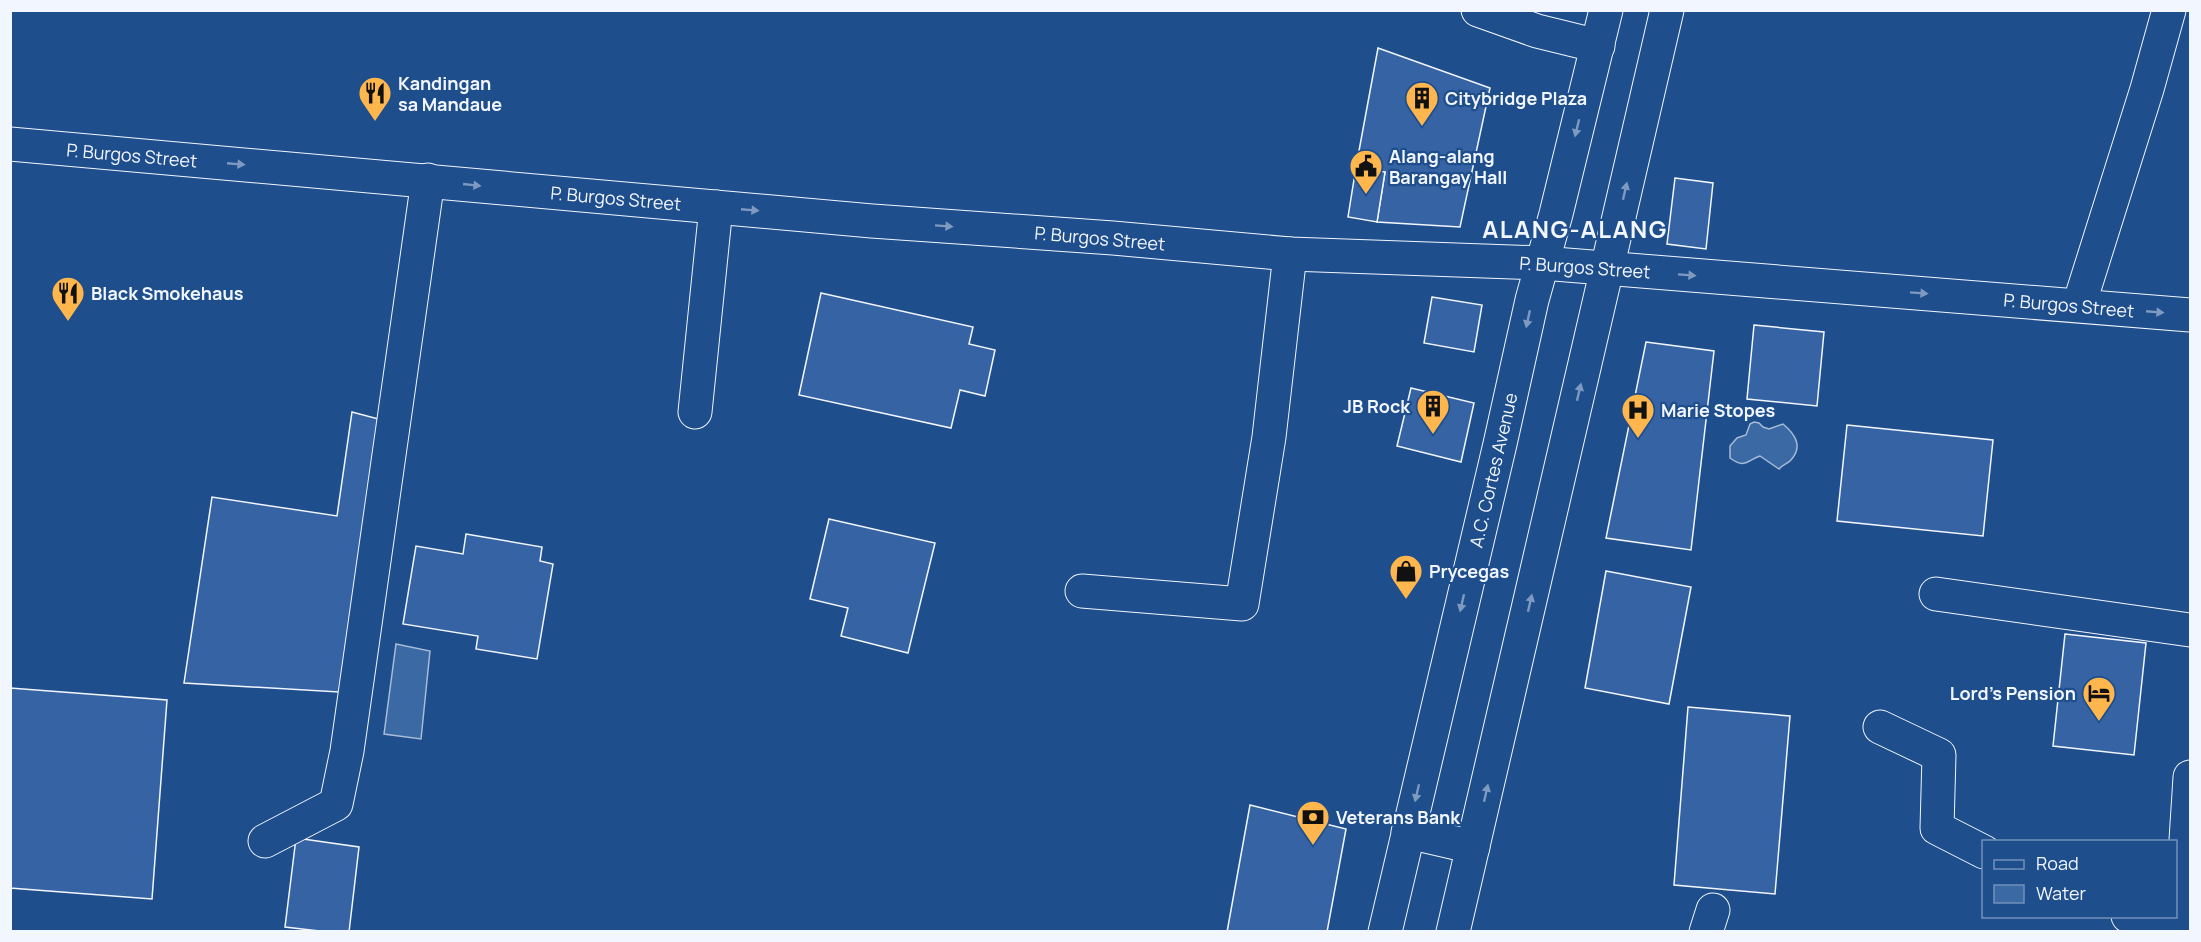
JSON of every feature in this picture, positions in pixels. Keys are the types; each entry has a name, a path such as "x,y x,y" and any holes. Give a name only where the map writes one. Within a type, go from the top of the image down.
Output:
{"street":[{"path":"1478,10 1537,32 1598,46"},
{"name":"A.C. Cortes Avenue","path":"1385,932 1542,263 1606,10"},
{"path":"1453,932 1667,10"},
{"path":"2079,305 2147,89 2169,10"},
{"name":"P. Burgos Street","path":"10,144 716,207 1290,254 1542,263 2190,315"},
{"path":"265,841 336,804 347,751 428,180"},
{"path":"695,412 716,207"},
{"path":"1082,591 1242,604 1269,437 1290,254"},
{"path":"1936,594 2190,630"},
{"path":"1880,727 1939,754 1937,828 1982,851"},
{"path":"2177,932 2187,887 2190,777"},
{"path":"1408,832 1473,847"},
{"path":"2132,918 2163,932"}],"water":[{"path":"1754,422 1769,429 1783,424 1794,436 1797,446 1794,456 1779,469 1760,456 1742,464 1730,458 1730,446 1737,438 1746,435 1750,424"},
{"path":"396,644 430,651 421,739 384,734"}],"building":[{"name":"Citybridge Plaza","path":"1378,48 1490,88 1460,227 1377,222 1385,172 1356,167"},
{"name":"Alang-alang Barangay Hall","path":"1356,167 1385,172 1377,222 1348,217"},
{"path":"1675,178 1713,183 1706,249 1667,244"},
{"path":"821,293 973,327 969,344 995,350 985,396 960,390 951,428 799,395"},
{"path":"1432,297 1482,305 1474,352 1424,343"},
{"path":"1754,325 1824,332 1817,406 1747,399"},
{"path":"1646,342 1714,351 1691,550 1606,538"},
{"name":"JB Rock","path":"1411,388 1474,403 1461,462 1397,446"},
{"path":"352,412 386,421 339,692 184,683 212,497 337,516"},
{"path":"1847,425 1993,440 1983,536 1837,521"},
{"path":"829,519 935,543 908,653 841,636 848,608 810,599"},
{"path":"466,534 542,547 540,561 553,564 537,659 476,649 478,636 403,624 416,546 463,554"},
{"path":"1606,571 1691,587 1669,704 1585,688"},
{"path":"2065,634 2146,643 2134,755 2053,746"},
{"path":"10,688 167,700 152,899 10,888"},
{"path":"1688,707 1790,716 1775,894 1674,885"},
{"path":"1250,805 1346,829 1327,932 1227,932"},
{"path":"296,838 359,847 349,932 285,927"}],"place":[{"name":"Kandingan sa Mandaue","path":"375,122"},
{"name":"Citybridge Plaza","path":"1422,127"},
{"name":"Alang-alang Barangay Hall","path":"1366,195"},
{"name":"Black Smokehaus","path":"68,322"},
{"name":"JB Rock","path":"1433,435"},
{"name":"Marie Stopes","path":"1638,439"},
{"name":"Prycegas","path":"1406,600"},
{"name":"Lord's Pension","path":"2099,722"},
{"name":"Veterans Bank","path":"1313,846"}],"district":[{"name":"ALANG-ALANG","path":"1575,228"}]}
